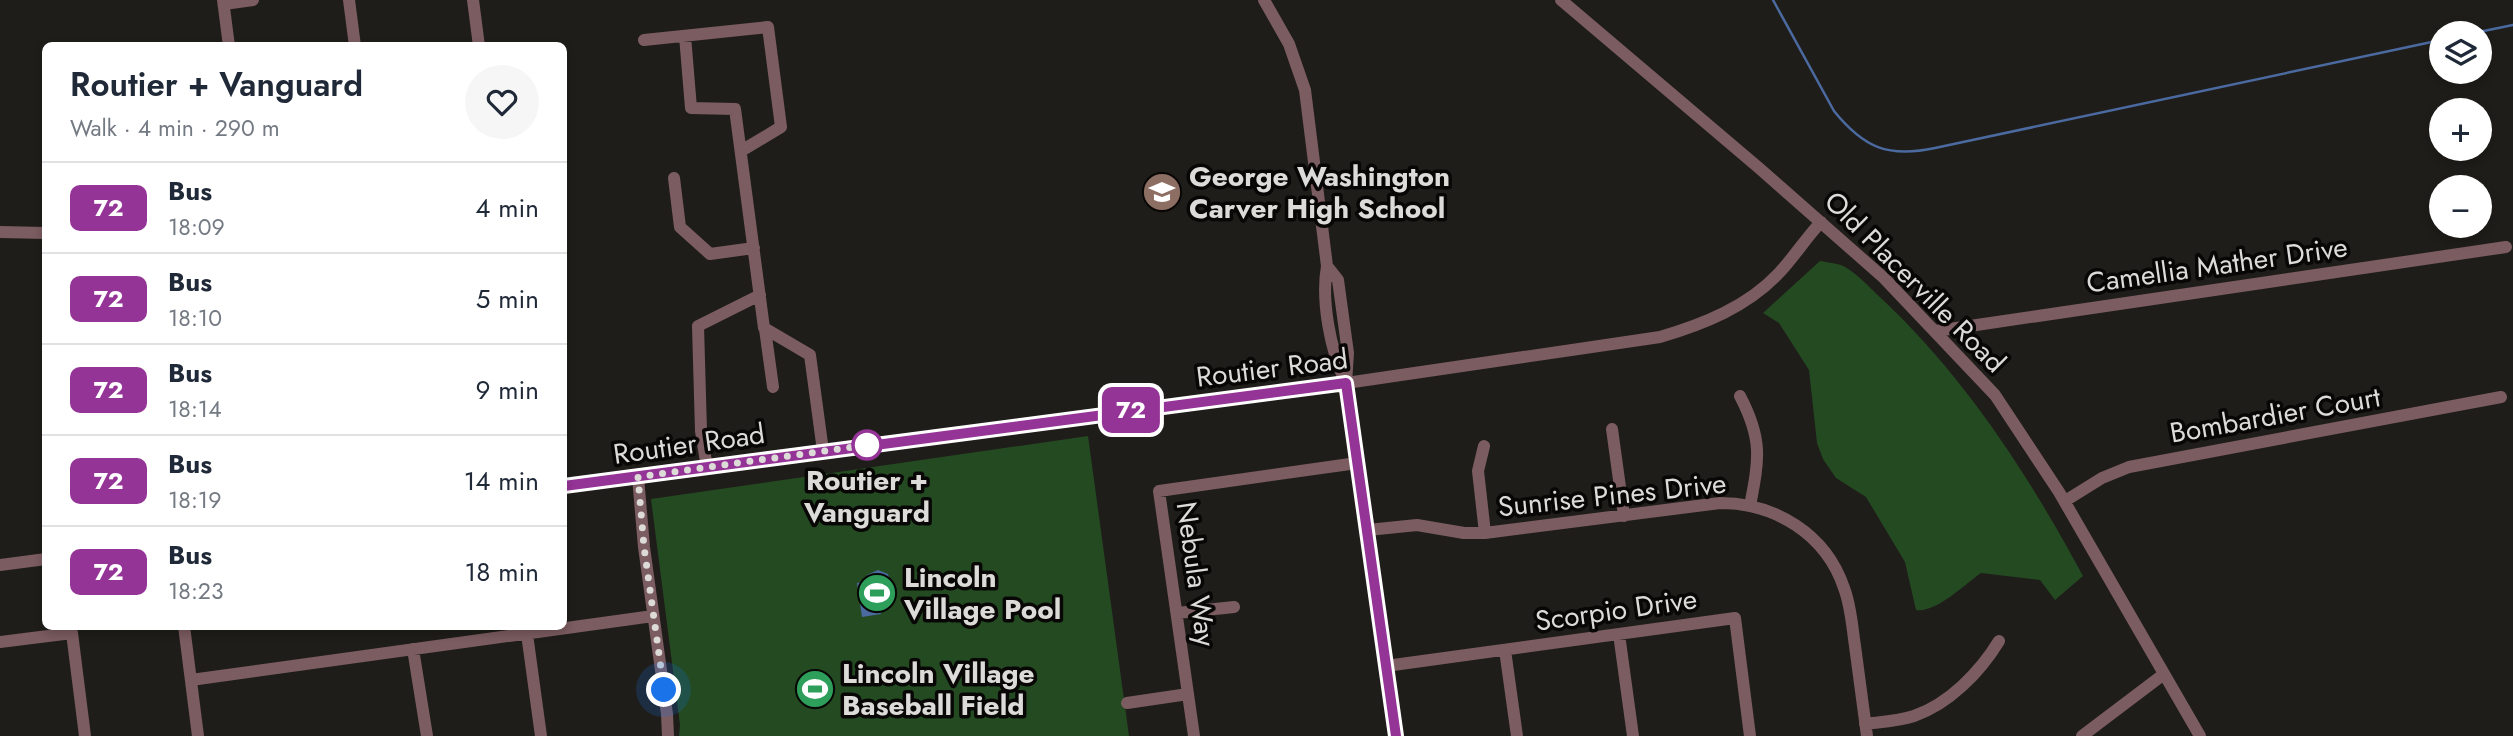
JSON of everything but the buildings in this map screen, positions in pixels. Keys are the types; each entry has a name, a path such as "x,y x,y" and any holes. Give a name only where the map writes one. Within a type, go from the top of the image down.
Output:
{"street":[{"path":"229,42 224,2 253,0"},
{"path":"349,0 354,42"},
{"path":"473,0 478,42"},
{"path":"1264,0 1289,44 1305,89 1327,266 1324,283 1334,358 1346,383 1396,736"},
{"name":"Old Placerville Road","path":"1560,0 1884,278 1995,395 2065,501 2200,736"},
{"path":"644,40 768,27 781,127 741,150"},
{"path":"685,36 691,108 735,109 773,387"},
{"path":"674,178 680,228 710,254 754,248"},
{"name":"Routier Road","path":"567,486 1630,343 1690,328 1732,309 1758,293 1779,274 1821,222"},
{"path":"0,232 42,233"},
{"name":"Camellia Mather Drive","path":"1936,331 2506,247"},
{"path":"707,468 701,431 698,326 760,296"},
{"path":"765,329 810,355 823,451"},
{"path":"1740,396 1750,416 1758,444 1757,473 1750,506"},
{"name":"Bombardier Court","path":"2065,501 2102,478 2129,467 2501,397"},
{"path":"1612,429 1623,516"},
{"path":"1484,446 1478,471 1485,533"},
{"name":"Nebula Way","path":"1194,736 1159,491 1357,463"},
{"path":"638,477 668,736"},
{"name":"Sunrise Pines Drive","path":"1368,530 1417,525 1464,533 1485,533 1720,503 1750,506 1782,516 1817,542 1836,569 1845,589 1866,730"},
{"path":"0,565 42,560"},
{"path":"1177,613 1234,607"},
{"path":"567,629 653,617"},
{"name":"Scorpio Drive","path":"1386,666 1735,618 1750,736"},
{"path":"185,630 198,736"},
{"path":"191,680 557,630"},
{"path":"0,642 72,633 85,736"},
{"path":"527,634 541,736"},
{"path":"1619,634 1633,736"},
{"path":"1866,730 1904,719 1934,706 1975,674 1999,641"},
{"path":"413,649 427,736"},
{"path":"1505,650 1517,736"},
{"path":"2082,736 2164,674"},
{"path":"1127,703 1188,694"}],"green space":[{"path":"1820,261 1838,264 1857,276 1913,329 1994,430 2041,502 2083,576 2055,600 2040,580 1981,573 1941,603 1924,610 1916,610 1905,562 1866,497 1836,478 1823,459 1817,443 1809,370 1779,323 1763,313"},
{"path":"1088,436 1129,736 679,736 680,725 651,499"}],"water":[{"path":"878,570 888,574 892,588 878,590 881,614 862,617 857,583 873,580 867,575"}],"waterway":[{"path":"1773,0 1834,111 1845,124 1867,142 1904,152 1935,148 2429,43"},
{"path":"2492,29 2513,25"}],"bus line":[{"name":"72","path":"567,486 1346,383 1396,736"}],"place":[{"name":"George Washington Carver High School","path":"1162,192"},
{"name":"Routier + Vanguard","path":"867,445"},
{"name":"Lincoln Village Pool","path":"877,593"},
{"name":"Lincoln Village Baseball Field","path":"815,689"}],"route":[{"path":"664,690 639,507 638,477 867,445"}]}
